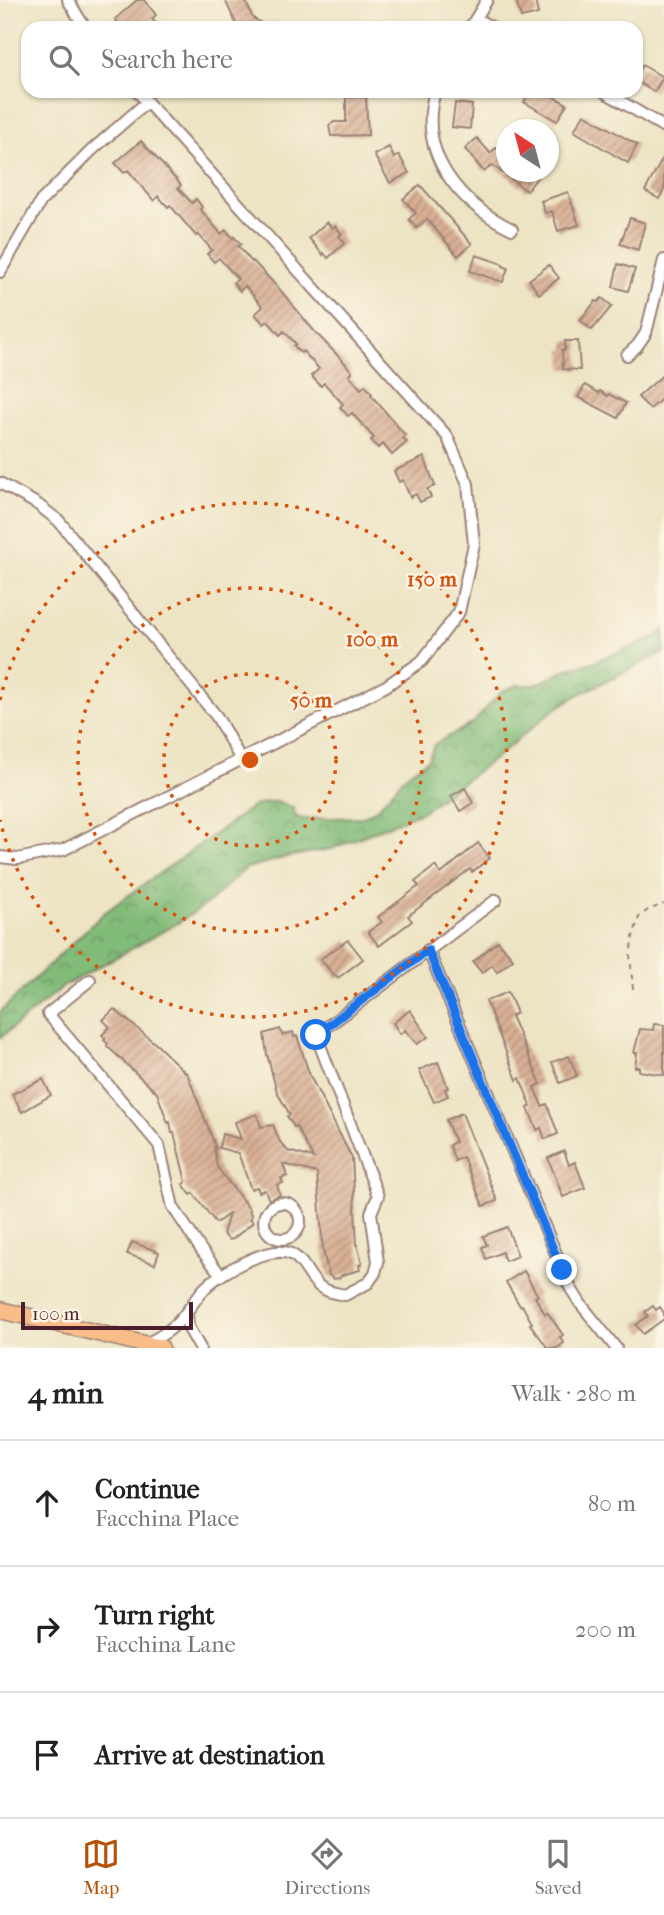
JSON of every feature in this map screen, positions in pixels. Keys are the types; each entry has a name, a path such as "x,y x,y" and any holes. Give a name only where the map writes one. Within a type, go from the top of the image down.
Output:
{"main road":[{"path":"0,1310 154,1346"}],"street":[{"path":"68,0 81,21"},
{"path":"474,21 487,0"},
{"path":"0,857 17,859 63,850 386,686 422,661 459,612 474,544 468,484 447,436 143,98"},
{"path":"433,98 429,122 439,163 455,184 491,219 512,229"},
{"path":"615,98 664,127"},
{"path":"0,272 41,201 92,150 146,102"},
{"path":"627,355 646,333 664,260"},
{"path":"0,483 37,504 59,522 216,717 241,760"},
{"path":"154,1346 187,1312 205,1287 221,1275 282,1245 299,1260 328,1297 345,1295 368,1283 378,1262 371,1213 378,1196 316,1035 496,900"},
{"path":"428,950 570,1287 616,1348"},
{"path":"90,980 48,1014 159,1145 173,1208 221,1275"},
{"path":"187,1312 188,1327 200,1348"}],"path":[{"path":"633,989 630,955 639,917 664,905"}],"green space":[{"path":"664,629 664,652 552,711 494,759 421,812 331,849 246,868 207,904 64,986 0,1038 0,1012 104,913 254,806 269,802 282,803 293,808 295,816 302,819 363,817 378,808 405,776 428,759 435,744 473,723 502,691 517,685 535,685 568,669 651,639"}],"building":[{"path":"137,0 144,0 156,15 152,19 154,21 115,19"},
{"path":"225,0 245,0 253,18 258,21 235,21"},
{"path":"516,0 535,0 538,14 521,18"},
{"path":"643,66 663,77 654,92 643,85"},
{"path":"346,98 366,98 368,135 331,136 329,126 334,122 346,122"},
{"path":"526,98 556,98 567,104 558,119 524,102"},
{"path":"455,103 472,105 470,129 452,127"},
{"path":"584,114 637,145 628,163 574,131"},
{"path":"477,138 490,153 496,148 496,168 492,165 484,172 465,149"},
{"path":"141,141 181,185 178,188 192,203 196,199 202,207 200,209 221,234 226,230 241,244 238,246 344,362 352,372 349,375 361,389 365,385 405,435 403,438 407,442 392,455 383,444 378,448 371,440 374,438 352,413 348,416 340,407 343,404 324,383 321,386 311,376 319,369 303,351 301,353 294,346 296,344 284,331 280,335 268,321 264,324 255,314 263,307 245,286 240,291 233,283 238,279 219,258 214,262 207,254 212,250 198,234 196,236 170,205 168,207 158,196 154,201 128,170 124,173 115,163"},
{"path":"389,147 394,158 399,155 409,173 390,183 374,155"},
{"path":"664,156 664,190 659,199 645,191"},
{"path":"515,182 534,182 527,191"},
{"path":"420,185 472,244 458,256 427,219 417,228 409,219 416,213 403,199"},
{"path":"568,192 579,225 558,231 552,211 545,213 541,201"},
{"path":"630,218 645,223 638,250 620,244"},
{"path":"327,222 342,234 339,236 345,243 328,258 309,238"},
{"path":"476,255 508,268 503,282 470,271"},
{"path":"618,264 635,269 628,291 613,287"},
{"path":"549,265 559,278 539,294 529,280"},
{"path":"602,298 612,306 592,330 580,320 596,301"},
{"path":"565,341 578,341 580,370 563,369 562,350 565,350"},
{"path":"664,374 664,397 650,409 638,397"},
{"path":"585,385 626,403 618,418 578,397"},
{"path":"424,457 435,486 427,489 431,497 420,502 416,494 410,497 403,480 399,482 394,471"},
{"path":"465,788 473,803 460,811 451,796"},
{"path":"478,843 490,858 472,872 470,869 408,916 412,921 379,946 368,932 382,922 378,917 419,886 415,882 435,866 441,874"},
{"path":"348,940 363,959 338,978 320,959"},
{"path":"498,941 513,959 497,972 492,965 482,973 473,962"},
{"path":"508,992 517,1013 511,1016 541,1084 534,1087 542,1106 547,1104 558,1134 545,1139 541,1128 537,1130 520,1078 517,1080 486,1001"},
{"path":"114,1009 187,1073 216,1148 214,1147 217,1167 252,1216 250,1218 253,1222 233,1239 229,1240 223,1234 229,1214 216,1223 183,1184 186,1182 174,1133 157,1093 107,1046 104,1040 106,1038 102,1035 110,1027 103,1020"},
{"path":"410,1010 428,1037 417,1044 405,1030 400,1034 393,1023"},
{"path":"654,1024 664,1025 664,1075 639,1071 639,1067 635,1067 637,1053 634,1053 640,1029 653,1030"},
{"path":"280,1029 282,1035 293,1032 294,1037 297,1036 310,1076 352,1158 357,1244 362,1264 359,1265 360,1270 339,1278 334,1279 329,1275 323,1251 317,1173 283,1164 287,1176 281,1178 283,1183 277,1185 280,1195 269,1200 265,1190 259,1192 257,1187 251,1189 238,1153 219,1148 222,1134 241,1139 235,1122 257,1114 261,1127 273,1125 280,1142 288,1151 313,1158 296,1126 294,1127 287,1116 290,1115 277,1092 267,1054 264,1034"},
{"path":"569,1056 577,1076 560,1083 552,1062"},
{"path":"438,1062 448,1088 445,1089 448,1096 434,1102 419,1070"},
{"path":"43,1079 51,1095 22,1112 12,1094"},
{"path":"462,1113 497,1201 483,1206 463,1157 455,1161 449,1145 455,1142 446,1120"},
{"path":"564,1151 569,1165 575,1162 585,1188 563,1197 548,1158"},
{"path":"507,1227 518,1256 505,1261 502,1252 486,1259 482,1247 487,1245 483,1236"},
{"path":"132,1242 159,1252 155,1264 127,1254"},
{"path":"524,1271 545,1314 547,1312 563,1335 560,1337 564,1343 557,1348 548,1348 530,1324 532,1323 522,1305 520,1306 506,1282"},
{"path":"653,1306 656,1310 660,1307 664,1319 643,1334 636,1325 648,1316 645,1312"}],"route":[{"path":"316,1035 428,950 562,1270"}]}
